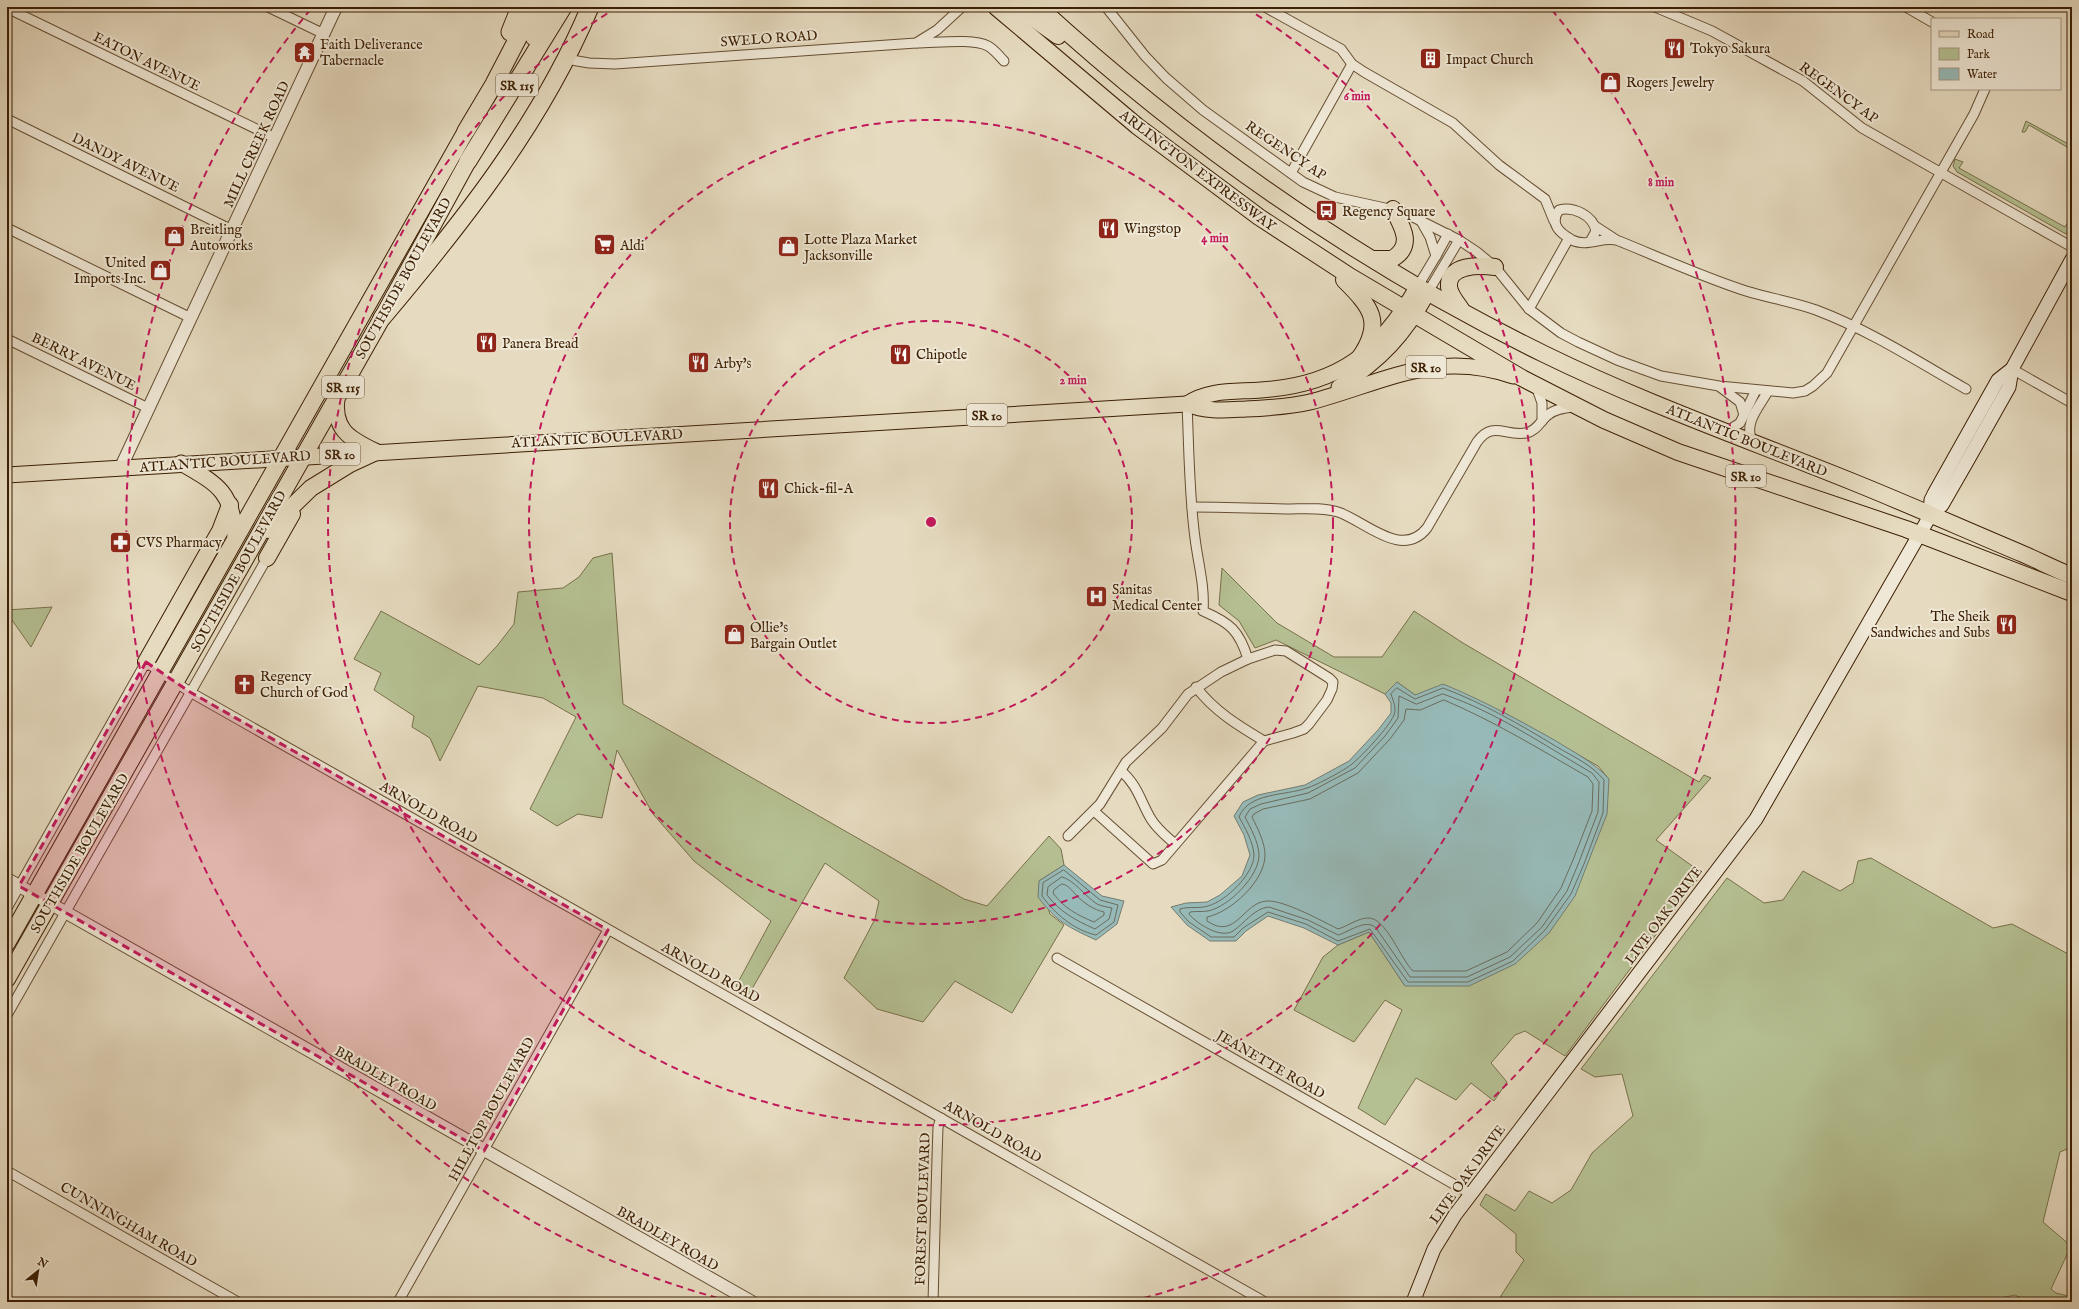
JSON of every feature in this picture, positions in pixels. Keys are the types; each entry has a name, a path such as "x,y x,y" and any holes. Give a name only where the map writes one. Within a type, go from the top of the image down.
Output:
{"highway":[{"name":"SR 115","path":"466,131 520,7"},
{"path":"466,131 494,84 534,7"},
{"path":"468,161 549,7"},
{"name":"SR 115","path":"468,161 564,7"},
{"path":"382,318 439,250 521,135 566,59 590,7"},
{"name":"ARLINGTON EXPRESSWAY","path":"996,7 1124,116 1173,154 1259,217 1410,313"},
{"path":"1018,7 1147,100"},
{"name":"ARLINGTON EXPRESSWAY","path":"1039,7 1147,100 1263,187 1372,258 1423,289"},
{"name":"SOUTHSIDE BOULEVARD","path":"7,943 161,672 280,457 466,131"},
{"name":"SOUTHSIDE BOULEVARD","path":"7,979 382,318 468,161"},
{"path":"1372,258 1392,258 1403,249 1406,242 1405,232 1393,209"},
{"path":"1323,259 1360,297 1372,316 1373,333 1360,358"},
{"path":"1464,312 1452,297 1449,287 1450,281 1455,273 1463,268 1475,265 1495,267"},
{"name":"ATLANTIC BOULEVARD","path":"1423,289 1572,368 1726,432 1856,483 2072,576"},
{"name":"ATLANTIC BOULEVARD","path":"1410,313 1536,386 1632,433 1696,458 1920,534 2072,593"},
{"path":"250,550 311,488 350,464 376,452"},
{"path":"267,558 288,519 311,488"},
{"path":"146,662 220,531 230,505"}],"main road":[{"path":"1930,516 1931,500 1934,494 1998,380 2012,369 2072,259"},
{"name":"ATLANTIC BOULEVARD","path":"1187,404 1199,396 1213,393 1274,389 1305,384 1333,373 1360,358 1388,331 1410,313 1423,289"},
{"path":"1318,400 1380,357 1401,335 1410,313"},
{"name":"ATLANTIC BOULEVARD","path":"7,475 280,457 1187,404 1215,411 1280,407 1318,400 1399,373 1440,366 1466,366 1495,371 1512,375 1536,386"},
{"path":"337,397 336,417 343,430 356,442 376,452"},
{"path":"181,463 215,484 230,505 235,537"},
{"name":"LIVE OAK DRIVE","path":"1413,1302 1434,1249 1471,1194 1756,819 1930,516"}],"street":[{"path":"268,7 324,34"},
{"name":"MILL CREEK ROAD","path":"121,467 336,7"},
{"name":"SWELO ROAD","path":"566,59 589,63 615,64 916,43 937,30 962,7"},
{"name":"REGENCY AP","path":"1106,7 1145,56 1166,78 1203,110 1291,173 1328,195 1393,209 1420,219 1459,240 1477,252 1495,267 1529,310 1561,333 1617,360 1661,376 1718,386 1756,390 1794,393 1805,391 1814,386 1827,373 1974,114 1985,90"},
{"path":"1265,7 1341,49 1352,64 1453,123 1499,165 1545,200 1580,212 1595,226 1615,239 1715,280 1748,291 1797,304 1853,326 1966,389"},
{"name":"REGENCY AP","path":"1655,7 1712,31 1810,85 1862,128 1941,171 2072,247"},
{"path":"1906,7 1931,21"},
{"name":"EATON AVENUE","path":"7,8 275,138"},
{"path":"916,43 974,42 987,45 1004,61"},
{"path":"1291,173 1352,64"},
{"name":"DANDY AVENUE","path":"7,119 232,230"},
{"path":"1545,200 1555,226 1569,238 1577,242 1615,239"},
{"path":"1554,221 1559,210 1566,208"},
{"path":"1420,219 1430,237 1436,256"},
{"path":"1590,242 1594,236 1595,226"},
{"path":"7,228 191,318"},
{"path":"1423,289 1436,256 1448,234"},
{"path":"1529,310 1569,238"},
{"path":"1423,289 1459,240"},
{"name":"BERRY AVENUE","path":"7,339 148,408"},
{"path":"2012,369 2072,403"},
{"path":"1536,386 1542,404 1542,421"},
{"path":"1718,386 1740,402 1744,415"},
{"path":"1726,432 1740,423 1756,390"},
{"path":"1752,442 1748,432 1749,424 1768,391"},
{"path":"1187,404 1192,507 1195,539 1203,584 1203,611 1232,626 1239,635 1248,658"},
{"path":"1192,507 1334,511 1388,537 1400,540 1410,540 1420,536 1427,528 1477,442 1484,434 1496,430 1526,433 1536,428 1554,411 1577,407"},
{"path":"7,1015 267,558"},
{"path":"1068,836 1094,812 1126,762 1162,728 1196,687 1248,658 1275,650 1286,651 1330,678 1333,682 1332,689 1327,700 1304,729 1264,741 1162,860 1153,864 1094,812"},
{"path":"7,908 146,662"},
{"name":"ARNOLD ROAD","path":"146,662 190,692 1265,1302"},
{"path":"1196,687 1203,697 1228,719 1264,741"},
{"path":"1121,771 1129,777 1150,819 1159,830 1175,844"},
{"name":"BRADLEY ROAD","path":"7,879 752,1302"},
{"name":"HILLTOP BOULEVARD","path":"398,1302 608,930"},
{"name":"JEANETTE ROAD","path":"1057,958 1471,1194"},
{"name":"FOREST BOULEVARD","path":"933,1302 938,1127 941,1118"},
{"name":"CUNNINGHAM ROAD","path":"7,1171 238,1302"}],"highlighted area":[{"path":"146,662 190,692 608,930 484,1151 19,886"}],"green space":[{"path":"2026,121 2072,146 2072,150 2029,125 2025,132 2022,132"},
{"path":"1955,159 1963,162 1959,168 2065,227 2072,215 2072,224 2066,234 1957,172 1953,166"},
{"path":"612,553 623,704 964,899 987,906 1049,836 1061,849 1064,865 1039,881 1050,914 1064,925 1012,1013 955,981 923,1022 877,1009 844,978 875,919 879,901 825,863 749,994 736,986 771,921 694,861 653,814 617,750 602,818 578,814 557,826 530,809 576,717 543,698 478,686 440,761 430,738 412,727 414,716 374,690 381,673 354,659 381,611 479,665 497,646 514,624 518,592 563,588 579,577 593,558"},
{"path":"1222,568 1277,623 1334,657 1382,657 1414,611 1463,643 1699,782 1704,775 1711,778 1656,840 1702,873 1565,1056 1525,1031 1515,1035 1491,1063 1507,1082 1494,1101 1471,1083 1456,1100 1416,1078 1385,1125 1358,1108 1402,1010 1385,1000 1354,1042 1294,1010 1323,957 1338,945 1369,932 1405,986 1608,778 1598,766 1503,712 1415,695 1397,682 1385,694 1276,640 1255,648 1239,621 1219,605"},
{"path":"52,607 31,647 7,613 7,610"},
{"path":"1871,858 1993,928 2012,924 2072,956 2072,1147 2060,1152 2043,1222 2071,1246 2051,1289 2056,1293 2072,1297 2072,1302 2030,1302 2015,1295 1982,1302 1497,1302 1524,1260 1516,1252 1516,1234 1480,1205 1486,1194 1515,1211 1529,1191 1552,1203 1571,1190 1592,1153 1633,1116 1622,1074 1595,1077 1581,1069 1727,878 1764,903 1783,900 1803,871 1840,891 1853,883 1858,861"}],"water":[{"path":"1397,682 1415,695 1443,684 1472,697 1556,741 1591,763 1609,779 1607,814 1575,896 1549,933 1515,964 1469,986 1405,986 1369,932 1338,945 1304,928 1268,916 1246,931 1236,941 1210,941 1187,925 1171,907 1186,903 1207,902 1220,895 1242,876 1250,855 1244,835 1234,816 1243,802 1258,795 1305,785 1349,761 1378,730 1391,713 1391,703 1385,694"},
{"path":"1064,865 1102,896 1124,901 1117,924 1096,940 1057,918 1038,897 1039,881"}],"place":[{"name":"Tokyo Sakura","path":"1675,48"},
{"name":"Faith Deliverance Tabernacle","path":"304,52"},
{"name":"Impact Church","path":"1431,59"},
{"name":"Rogers Jewelry","path":"1610,82"},
{"name":"Regency Square","path":"1326,211"},
{"name":"Wingstop","path":"1109,228"},
{"name":"Breitling Autoworks","path":"174,237"},
{"name":"Aldi","path":"605,245"},
{"name":"Lotte Plaza Market Jacksonville","path":"788,247"},
{"name":"United Imports Inc.","path":"161,270"},
{"name":"Panera Bread","path":"486,343"},
{"name":"Chipotle","path":"901,354"},
{"name":"Arby's","path":"699,363"},
{"name":"Chick-fil-A","path":"769,488"},
{"name":"CVS Pharmacy","path":"121,542"},
{"name":"Sanitas Medical Center","path":"1096,597"},
{"name":"The Sheik Sandwiches and Subs","path":"2006,624"},
{"name":"Ollie's Bargain Outlet","path":"735,635"},
{"name":"Regency Church of God","path":"245,684"}]}
